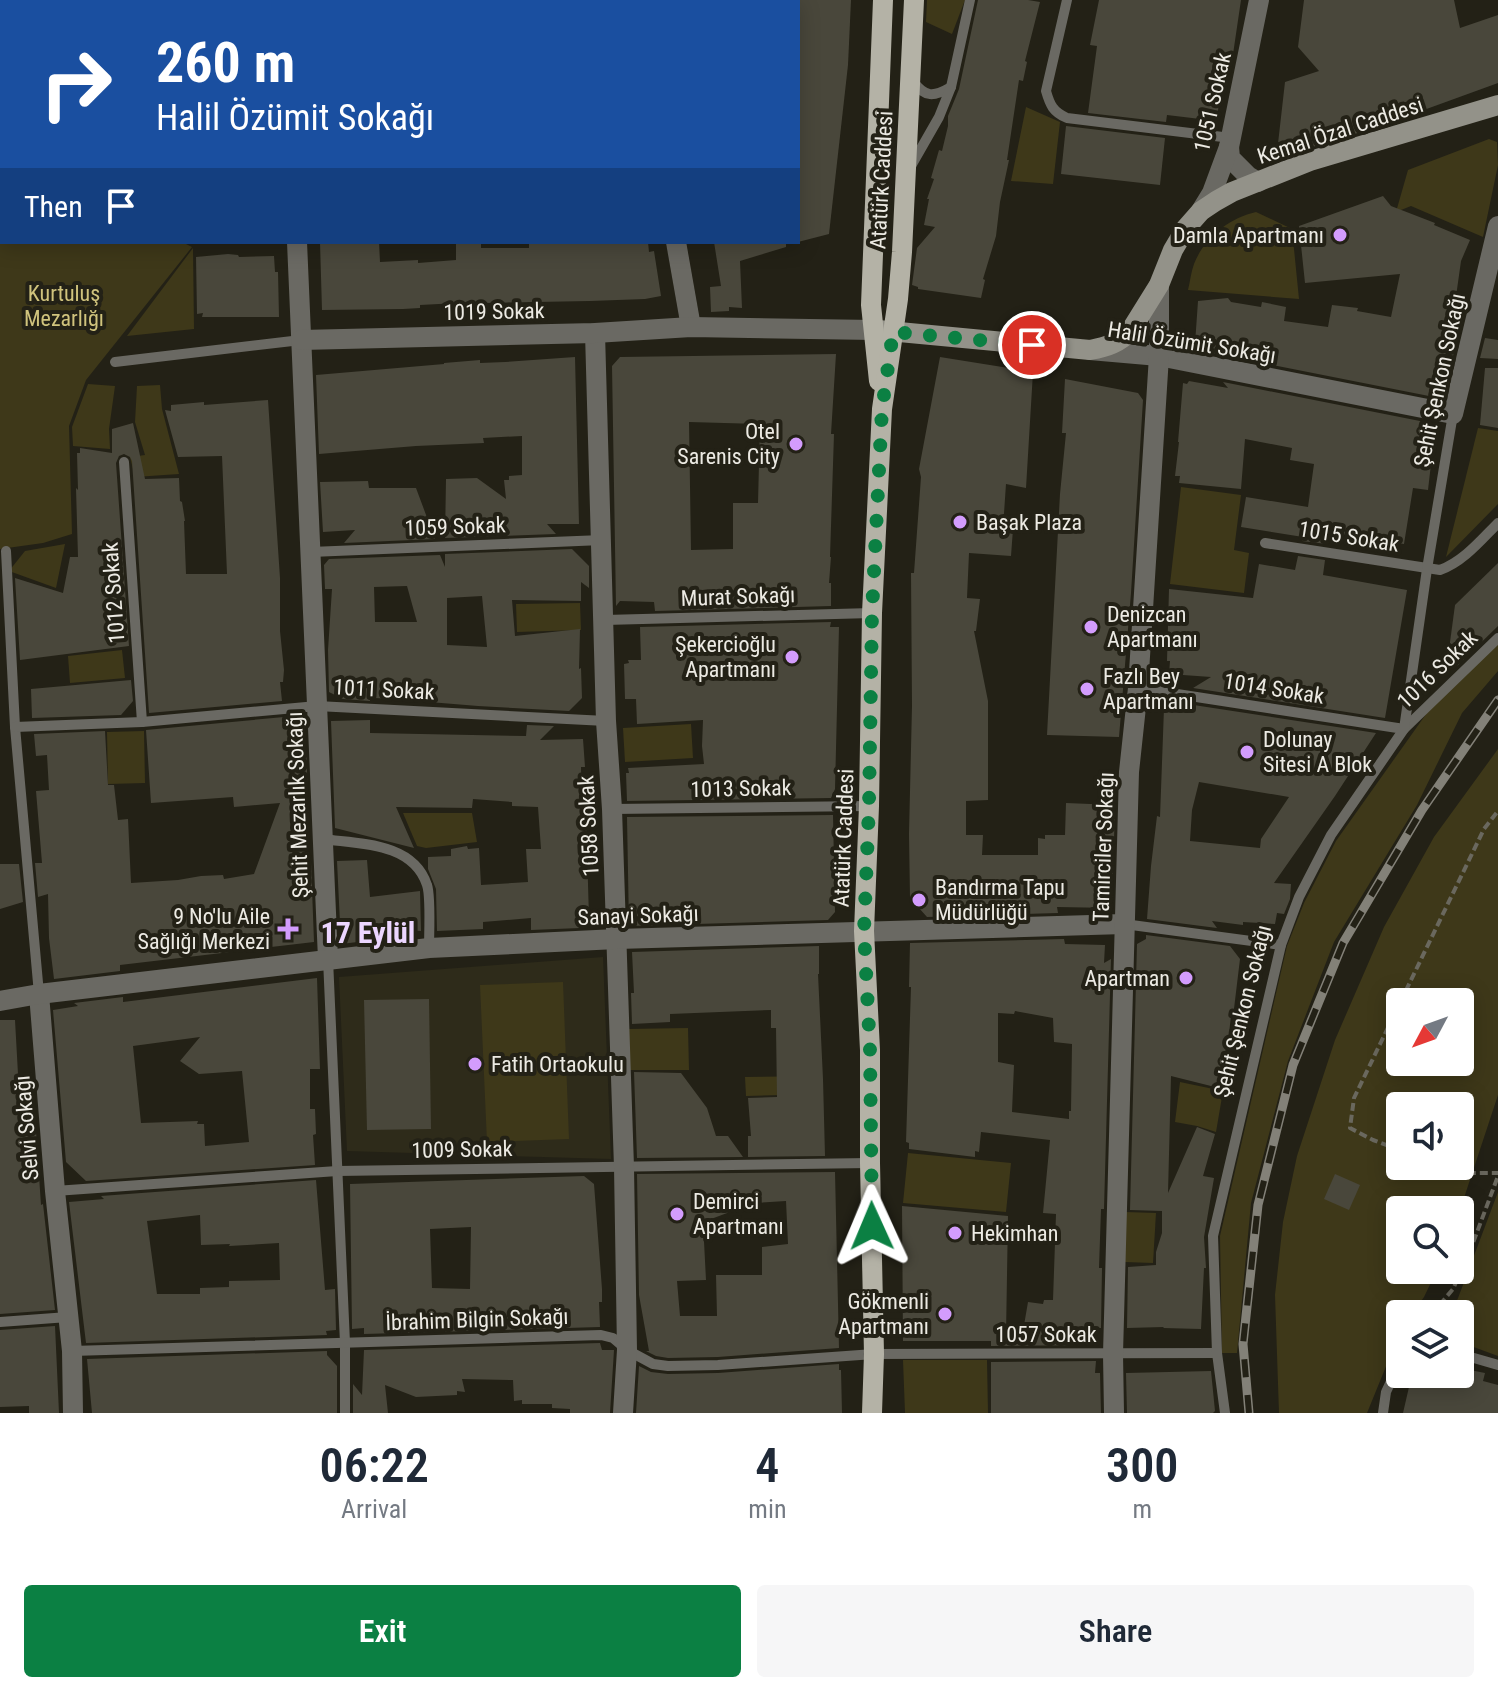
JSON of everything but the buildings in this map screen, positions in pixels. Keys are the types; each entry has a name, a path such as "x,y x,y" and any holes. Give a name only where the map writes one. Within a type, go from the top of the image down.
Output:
{"main road":[{"name":"Atatürk Caddesi","path":"883,0 871,305 884,331"},
{"name":"Atatürk Caddesi","path":"872,1413 870,1050 864,931 872,613 884,331 898,299 914,0"},
{"name":"Kemal Özal Caddesi","path":"1201,211 1232,192 1310,161 1498,105"},
{"name":"Tamirciler Sokağı","path":"1090,350 1113,344 1126,335 1159,285 1186,228 1201,211"},
{"name":"Halil Özümit Sokağı","path":"884,331 1090,350"}],"street":[{"name":"1051 Sokak","path":"1201,211 1216,185 1230,142 1259,0"},
{"path":"1230,142 1230,158 1258,182"},
{"name":"Şehit Şenkon Sokağı","path":"1453,414 1498,226"},
{"name":"Şehit Mezarlık Sokağı","path":"297,244 328,959"},
{"path":"676,244 691,327"},
{"name":"Tamirciler Sokağı","path":"1114,1413 1129,772 1138,688 1159,356 1159,285"},
{"name":"1019 Sokak","path":"301,340 595,333 691,327 884,331"},
{"name":"1058 Sokak","path":"595,333 606,721 612,809 624,1167 627,1350 623,1413"},
{"name":"Halil Özümit Sokağı","path":"1090,350 1159,356 1453,414"},
{"name":"Sanayi Sokağı","path":"0,1001 429,948 617,939 1124,924"},
{"name":"Selvi Sokağı","path":"39,994 72,1351 73,1413"}],"lane":[{"path":"906,174 939,117 951,87 970,0"},
{"path":"1067,0 1046,91 1049,104 1056,114 1230,142"},
{"path":"911,78 927,94 940,93 951,87"},
{"name":"1019 Sokak","path":"115,362 301,340"},
{"name":"Şehit Şenkon Sokağı","path":"1225,1413 1217,1353 1213,1236 1281,945 1299,897 1331,835 1404,729 1453,414"},
{"name":"1012 Sokak","path":"124,462 142,722"},
{"path":"1427,569 1440,570 1449,566 1498,523"},
{"name":"1059 Sokak","path":"311,552 602,540"},
{"name":"1015 Sokak","path":"1265,543 1427,569"},
{"name":"Selvi Sokağı","path":"6,551 15,727 39,994"},
{"name":"Murat Sokağı","path":"605,620 872,613"},
{"name":"1016 Sokak","path":"1404,729 1498,638"},
{"name":"1014 Sokak","path":"1138,688 1404,729"},
{"name":"1011 Sokak","path":"15,727 142,722 317,706 606,721"},
{"name":"1013 Sokak","path":"612,809 869,806"},
{"path":"323,839 390,848 405,856 417,868 427,885 429,948"},
{"name":"Sanayi Sokağı","path":"1124,924 1281,945"},
{"name":"Şehit Mezarlık Sokağı","path":"328,959 345,1343 345,1413"},
{"name":"1009 Sokak","path":"55,1191 337,1171 870,1163"},
{"path":"0,1322 68,1317"},
{"name":"İbrahim Bilgin Sokağı","path":"72,1351 601,1335 613,1338 627,1350 653,1364 668,1366 874,1354"},
{"name":"1057 Sokak","path":"874,1354 1217,1353"},
{"path":"1474,1358 1498,1365"},
{"path":"1383,1413 1388,1388"}],"path":[{"path":"1386,1145 1350,1128 1354,1098 1484,829 1498,811"},
{"path":"1444,1300 1453,1289 1470,1251 1498,1174 1474,1173"}],"shaded area":[{"name":"Fatih Ortaokulu","path":"603,957 611,1159 347,1151 339,977"}],"green space":[{"path":"927,0 965,0 952,34 926,22"},
{"path":"1026,107 1060,122 1053,184 1011,181"},
{"path":"1489,139 1497,142 1498,165 1483,237 1411,206 1396,212 1408,170"},
{"path":"1256,212 1292,229 1299,299 1188,290 1194,264 1204,246 1227,224"},
{"name":"Kurtuluş Mezarlığı","path":"0,244 186,244 192,247 86,380 69,426 72,534 43,543 0,549"},
{"path":"193,248 194,329 127,336"},
{"path":"88,384 115,386 109,429 110,449 73,446 72,427"},
{"path":"160,385 162,409 179,474 135,477 130,457 145,455 135,422 137,386"},
{"path":"1478,428 1498,431 1498,504 1446,557"},
{"path":"1181,487 1241,495 1234,550 1249,553 1244,593 1170,584"},
{"path":"65,544 56,588 9,571 25,551"},
{"path":"580,603 581,630 517,632 516,604"},
{"path":"1498,636 1498,671 1462,713 1417,805 1334,942 1288,1061 1251,1203 1237,1353 1222,1353 1220,1236 1287,946 1304,903 1336,841 1429,710"},
{"path":"122,650 125,678 70,683 68,656"},
{"path":"691,724 693,758 625,762 623,728"},
{"path":"144,731 145,783 108,784 107,732"},
{"path":"1498,749 1498,1095 1474,1168 1474,1092 1386,1092 1386,1180 1470,1180 1465,1196 1386,1196 1386,1284 1430,1284 1422,1300 1386,1300 1386,1366 1367,1413 1279,1413 1275,1295 1283,1222 1297,1156 1335,1040 1384,927 1434,837"},
{"path":"403,813 472,813 477,842 426,848 417,846"},
{"path":"563,982 569,1139 487,1142 480,985"},
{"path":"688,1028 689,1070 628,1070 628,1029"},
{"path":"820,1076 820,1094 746,1096 745,1077"},
{"path":"1180,1082 1223,1091 1216,1132 1175,1122"},
{"path":"908,1153 1011,1163 1006,1212 903,1203"},
{"path":"1498,1192 1498,1356 1474,1347 1474,1300 1457,1300 1463,1284 1474,1284 1474,1256"},
{"path":"1125,1212 1156,1213 1153,1263 1125,1262"},
{"path":"903,1360 987,1360 988,1413 905,1413"}],"railway":[{"path":"1249,1413 1243,1344 1258,1205 1293,1065 1343,943 1422,810 1498,700"}],"place":[{"name":"Damla Apartmanı","path":"1340,235"},
{"name":"Otel Sarenis City","path":"796,444"},
{"name":"Başak Plaza","path":"960,522"},
{"name":"Denizcan Apartmanı","path":"1091,627"},
{"name":"Şekercioğlu Apartmanı","path":"792,657"},
{"name":"Fazlı Bey Apartmanı","path":"1087,689"},
{"name":"Dolunay Sitesi A Blok","path":"1247,752"},
{"name":"Bandırma Tapu Müdürlüğü","path":"919,900"},
{"name":"9 No'lu Aile Sağlığı Merkezi","path":"288,929"},
{"name":"Apartman","path":"1186,978"},
{"name":"Fatih Ortaokulu","path":"475,1064"},
{"name":"Demirci Apartmanı","path":"677,1214"},
{"name":"Hekimhan","path":"955,1233"},
{"name":"Gökmenli Apartmanı","path":"945,1314"}],"district":[{"name":"17 Eylül","path":"368,933"}],"route":[{"path":"872,1226 870,1050 864,931 872,613 882,409 893,332 1032,345"}]}
